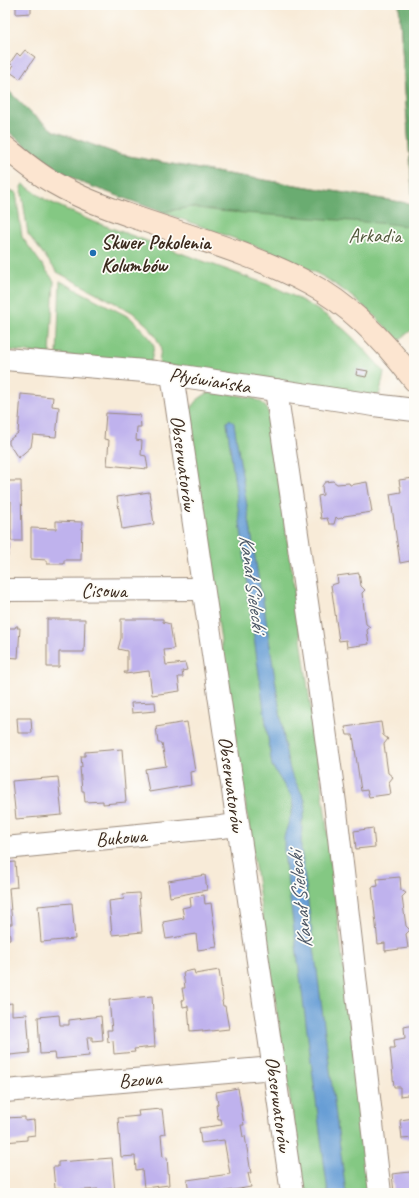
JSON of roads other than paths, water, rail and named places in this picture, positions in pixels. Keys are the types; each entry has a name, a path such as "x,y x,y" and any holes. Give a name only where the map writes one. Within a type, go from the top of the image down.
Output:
{"street":[{"path":"5,146 28,166 53,182 94,203 256,259 311,284 338,302 366,326 393,352 414,380"},
{"name":"Płyćwiańska","path":"5,359 156,372 414,410"},
{"name":"Obserwatorów","path":"172,374 292,1193"},
{"path":"276,390 335,803 380,1193"},
{"name":"Cisowa","path":"5,590 203,589"},
{"name":"Bukowa","path":"5,848 221,828 237,825"},
{"name":"Bzowa","path":"5,1091 274,1068"}],"water":[{"name":"Kanał Sielecki","path":"230,419 234,423 287,758 291,773 305,800 306,807 302,823 301,848 346,1193 328,1193 284,853 284,837 293,808 292,798 272,766 271,760 249,602 247,600 249,591 227,424"}],"place":[{"name":"Skwer Pokolenia Kolumbów","path":"93,253"}],"park label":[{"name":"Arkadia","path":"375,235"}]}
